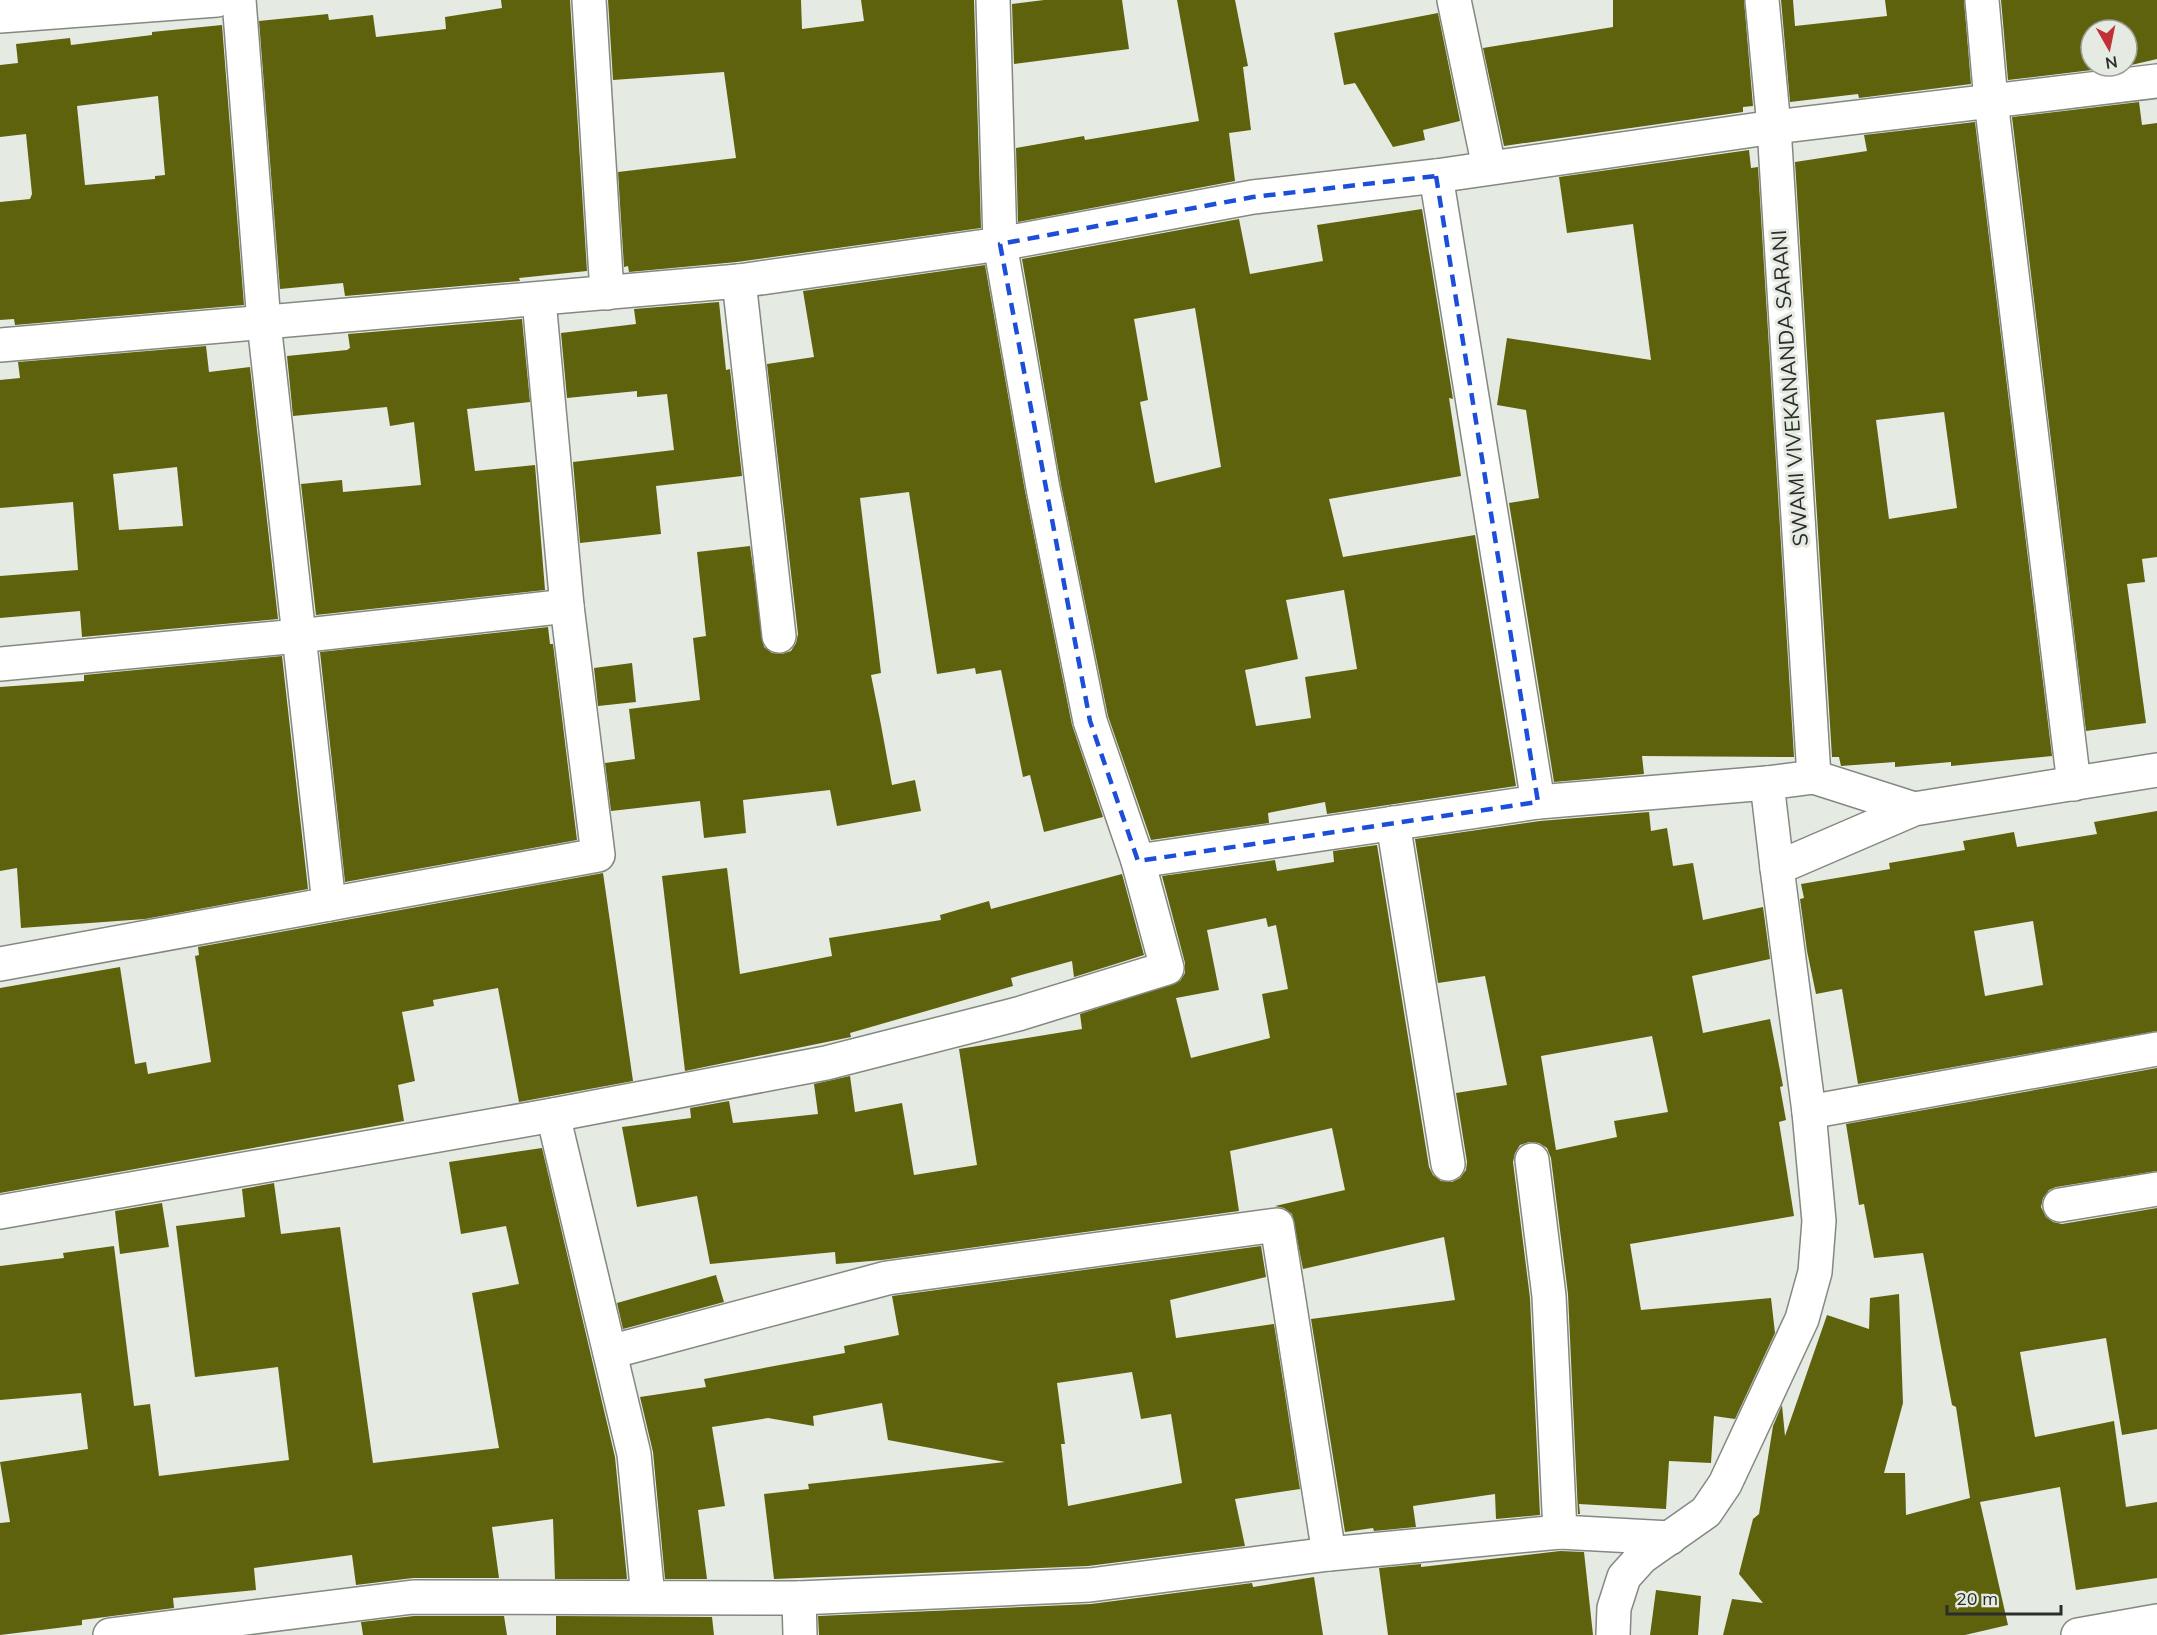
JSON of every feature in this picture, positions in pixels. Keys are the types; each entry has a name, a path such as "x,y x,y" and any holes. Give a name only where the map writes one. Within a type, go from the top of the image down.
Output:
{"street":[{"path":"0,16 217,0"},
{"path":"239,0 264,324 329,904"},
{"path":"589,0 607,293"},
{"path":"0,1212 553,1115 826,1063 1018,1014 1167,968 1138,861 1090,721 1043,488 1000,244 993,0"},
{"path":"1454,0 1489,167"},
{"name":"SWAMI VIVEKANANDA SARANI","path":"1762,0 1774,127 1815,777"},
{"path":"1982,0 1991,101 2073,784"},
{"path":"0,345 264,324 740,281 1000,244 1253,197 1436,176 1774,127 2157,81"},
{"path":"1436,176 1538,802"},
{"path":"740,281 778,636"},
{"path":"0,964 598,855 567,606 539,300"},
{"path":"0,664 298,636 567,606"},
{"path":"1777,868 1914,809 2157,771"},
{"path":"1138,861 1538,802 1815,777 1914,809"},
{"path":"1613,1635 1614,1608 1624,1577 1642,1557 1706,1512 1725,1484 1802,1319 1815,1272 1819,1221 1809,1112 1767,783"},
{"path":"1393,823 1448,1164"},
{"path":"1809,1112 2157,1048"},
{"path":"553,1115 634,1454 648,1597"},
{"path":"1532,1160 1549,1296 1560,1532"},
{"path":"2060,1205 2157,1189"},
{"path":"610,1352 886,1278 1277,1225 1329,1554"},
{"path":"111,1635 413,1597 799,1598 1090,1585 1329,1554 1560,1532 1670,1538"},
{"path":"799,1598 800,1635"},
{"path":"2078,1635 2157,1621"}],"highlighted area":[{"path":"1436,176 1538,802 1138,861 1090,721 1000,244 1253,197"}],"building":[{"path":"501,0 570,0 587,271 519,278 520,281 345,296 343,283 280,289 259,21 328,14 329,20 373,15 376,37 446,29 445,17 502,8"},
{"path":"608,0 801,0 802,29 864,21 861,0 974,0 981,228 737,262 629,272 628,266 624,267 618,172 736,158 724,72 613,80"},
{"path":"1044,0 1122,0 1129,49 1014,64 1012,4"},
{"path":"1177,0 1235,0 1248,66 1243,67 1251,130 1229,133 1235,181 1018,222 1016,148 1084,136 1085,140 1199,121"},
{"path":"1613,0 1744,0 1753,106 1743,107 1743,112 1504,146 1483,48 1613,27"},
{"path":"1781,0 1793,0 1795,26 1887,16 1885,0 1964,0 1971,84 1859,98 1858,94 1790,102"},
{"path":"2001,0 2157,0 2157,59 2139,63 2139,18 2079,18 2079,72 2008,80"},
{"path":"1438,13 1460,121 1423,130 1425,140 1393,147 1355,83 1344,85 1334,33"},
{"path":"222,25 244,305 15,325 14,319 0,320 0,202 30,199 32,194 26,134 0,137 0,65 18,63 16,44 70,38 71,45 152,35 152,32","holes":["158,96 165,175 155,176 155,179 85,185 77,106"]},
{"path":"2139,102 2142,125 2157,123 2157,557 2142,559 2145,582 2127,584 2146,723 2086,731 2012,117"},
{"path":"1975,122 2052,756 1951,766 1951,762 1895,767 1895,762 1841,766 1839,757 1832,757 1795,162 1867,151 1864,135","holes":["1944,412 1957,508 1889,519 1876,420"]},
{"path":"1749,150 1751,168 1758,167 1794,757 1642,756 1644,774 1554,782 1509,503 1539,498 1526,410 1497,405 1507,338 1651,360 1633,224 1567,233 1559,177"},
{"path":"1422,209 1453,399 1449,398 1461,476 1329,499 1343,557 1475,535 1516,786 1327,814 1325,802 1268,813 1269,823 1151,840 1108,716 1061,485 1022,259 1239,219 1250,274 1323,261 1317,225","holes":["1195,308 1221,467 1155,483 1140,402 1148,400 1134,319","1344,590 1357,669 1305,677 1311,718 1256,726 1245,670 1298,659 1286,600"]},
{"path":"985,265 1025,491 1072,725 1103,817 1044,832 1030,775 1023,777 1001,670 976,674 975,668 937,674 909,492 860,498 881,673 871,675 892,785 915,780 921,811 837,826 830,790 743,800 746,833 704,838 700,801 611,811 605,763 635,759 629,709 700,700 693,638 706,636 697,552 750,546 764,647 772,653 782,654 791,651 796,643 798,634 767,364 814,357 803,291"},
{"path":"719,302 726,370 730,369 742,476 656,486 661,534 580,543 573,462 674,450 667,394 637,397 637,391 567,398 561,333 636,324 634,309"},
{"path":"522,319 530,402 467,409 475,471 535,465 545,590 316,615 301,484 342,480 343,492 421,485 414,422 390,426 387,407 293,416 287,356 347,350 350,348 348,334"},
{"path":"206,346 209,372 250,367 278,619 82,637 80,611 0,618 0,576 78,570 73,502 0,508 0,380 20,378 18,362","holes":["177,467 183,526 119,530 113,474"]},
{"path":"548,627 550,644 553,644 577,840 345,882 320,652"},
{"path":"282,656 308,889 145,919 21,928 17,868 0,871 0,687 84,681 84,675"},
{"path":"632,663 636,702 598,706 594,668"},
{"path":"2157,811 2157,1031 1858,1084 1842,989 1816,994 1807,951 1800,899 1804,898 1801,884 1890,869 1889,863 1965,850 1963,841 2014,832 2017,847 2097,834 2094,822","holes":["2033,921 2043,985 1985,996 1974,931"]},
{"path":"1649,812 1651,831 1667,828 1673,866 1693,863 1703,920 1763,907 1770,959 1692,976 1703,1033 1770,1019 1783,1086 1780,1087 1786,1120 1779,1122 1794,1216 1630,1244 1641,1310 1771,1298 1775,1333 1735,1419 1714,1416 1711,1463 1669,1461 1666,1509 1579,1504 1580,1514 1578,1514 1568,1294 1551,1158 1547,1148 1539,1143 1529,1142 1520,1145 1513,1162 1530,1298 1540,1515 1496,1519 1495,1494 1413,1506 1416,1527 1374,1531 1373,1528 1345,1532 1311,1319 1455,1300 1444,1237 1303,1269 1292,1214 1284,1208 1275,1206 1345,1190 1332,1128 1230,1151 1239,1211 882,1260 836,1264 835,1252 710,1264 697,1196 637,1207 622,1127 691,1118 690,1108 729,1101 733,1123 818,1114 814,1084 850,1076 855,1112 902,1103 914,1175 977,1165 959,1049 1082,1029 1080,1014 1180,981 1185,973 1185,963 1162,876 1275,860 1277,871 1334,862 1333,851 1377,845 1429,1167 1433,1175 1441,1181 1452,1182 1460,1178 1466,1170 1467,1162 1456,1093 1507,1085 1485,976 1438,983 1415,839 1540,821","holes":["1266,918 1268,927 1276,925 1288,989 1262,994 1270,1038 1191,1058 1176,998 1219,990 1207,930","1652,1036 1668,1112 1614,1121 1617,1137 1556,1150 1541,1056"]},
{"path":"727,868 740,974 832,956 829,938 941,920 940,915 989,901 991,909 1122,874 1144,955 1074,977 1072,961 1011,978 1013,986 850,1033 851,1037 685,1071 662,876"},
{"path":"603,873 633,1081 519,1102 498,988 433,1000 434,1006 402,1012 415,1081 398,1085 404,1121 0,1193 0,988 120,967 135,1064 146,1062 148,1074 211,1062 195,956 199,955 198,947"},
{"path":"2157,1068 2157,1171 2056,1187 2049,1190 2043,1198 2041,1207 2046,1217 2062,1224 2157,1208 2157,1429 2122,1435 2106,1338 2020,1352 2035,1437 2114,1421 2126,1507 2157,1502 2157,1578 2076,1590 2060,1487 1980,1502 2008,1625 1965,1635 1723,1635 1732,1599 1763,1603 1739,1574 1753,1519 1759,1514 1773,1426 1782,1405 1785,1436 1827,1315 1869,1329 1870,1298 1899,1294 1903,1403 1884,1473 1905,1473 1906,1515 1970,1498 1956,1407 1952,1405 1923,1253 1874,1258 1864,1204 1859,1205 1846,1124"},
{"path":"542,1148 615,1457 627,1579 555,1579 553,1519 492,1527 499,1578 413,1578 356,1585 352,1555 254,1568 256,1590 173,1598 174,1608 82,1620 82,1625 0,1635 0,1523 10,1522 0,1462 88,1449 81,1393 0,1400 0,1266 64,1258 63,1253 114,1246 134,1406 150,1404 159,1476 289,1460 278,1367 195,1377 176,1226 245,1217 242,1189 274,1183 281,1234 340,1227 373,1463 499,1448 472,1293 519,1284 506,1226 461,1234 449,1162"},
{"path":"162,1203 169,1247 120,1254 115,1211"},
{"path":"1261,1246 1266,1277 1170,1300 1176,1338 1274,1324 1300,1489 1235,1499 1245,1546 1088,1566 774,1579 764,1494 809,1489 808,1484 1005,1462 888,1440 882,1403 813,1416 814,1426 768,1418 712,1427 725,1506 698,1510 707,1579 665,1579 653,1452 640,1397 706,1387 704,1379 845,1353 844,1346 899,1335 892,1296","holes":["1132,1372 1141,1419 1171,1414 1182,1483 1068,1506 1061,1444 1065,1444 1057,1383"]},
{"path":"716,1275 724,1302 623,1329 617,1303"},
{"path":"1560,1551 1584,1552 1593,1635 1388,1635 1379,1568 1421,1564 1421,1567"},
{"path":"1314,1577 1323,1635 819,1635 818,1616 1091,1604 1252,1583 1253,1587"},
{"path":"1656,1590 1701,1596 1698,1635 1650,1635"},
{"path":"414,1616 504,1616 507,1635 363,1635 361,1622"},
{"path":"556,1616 712,1617 714,1635 556,1635"}]}
